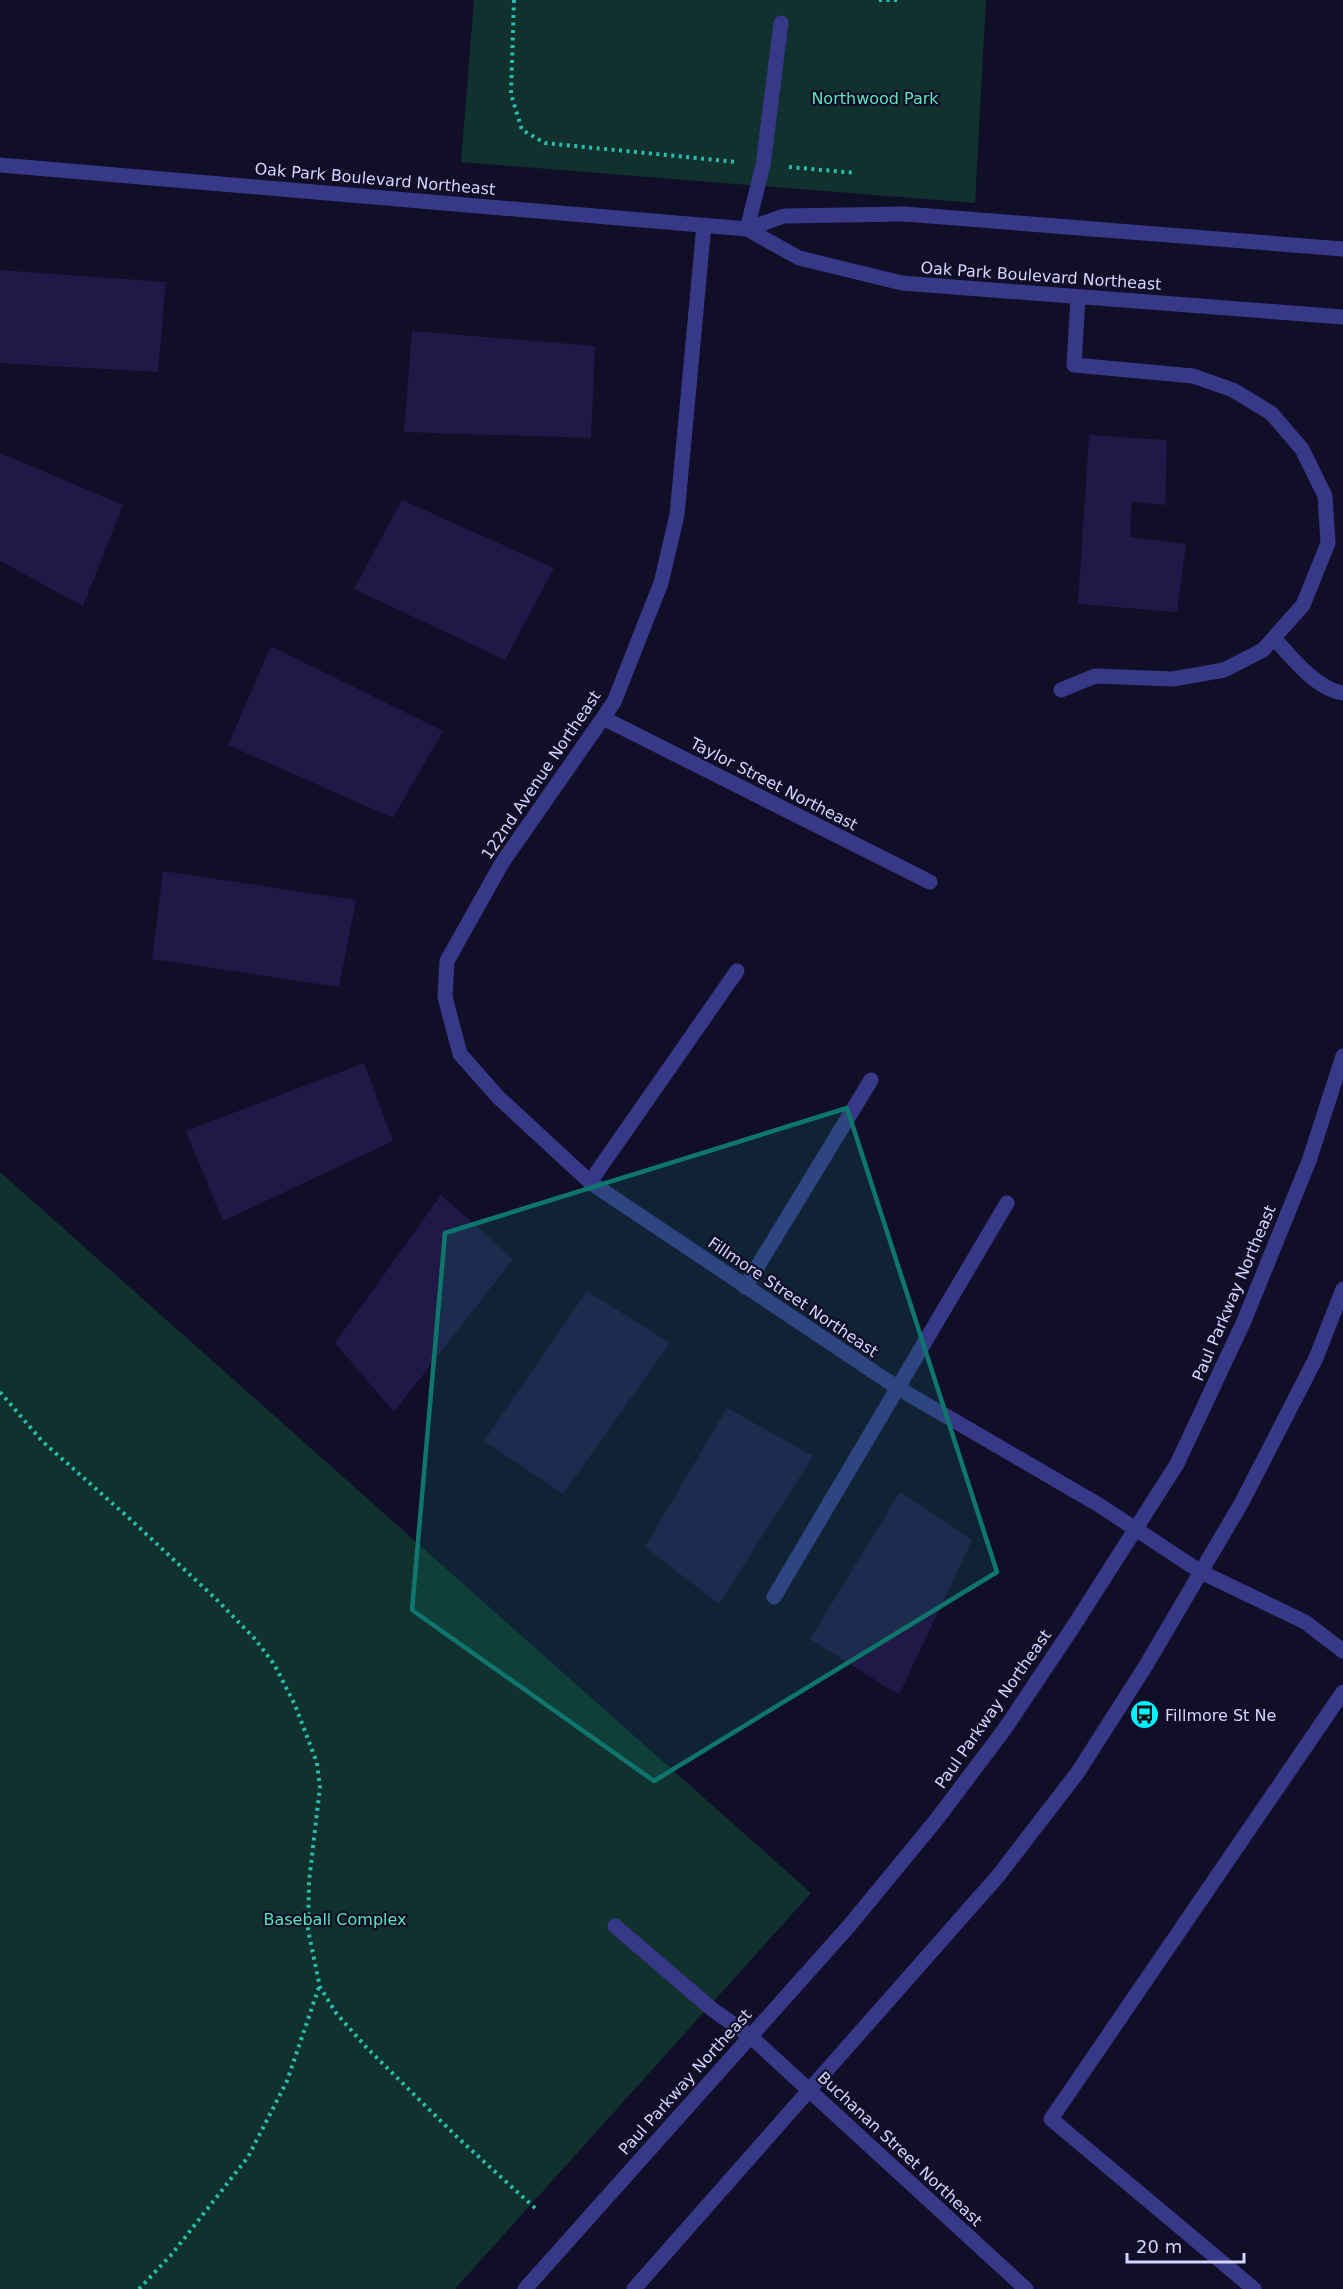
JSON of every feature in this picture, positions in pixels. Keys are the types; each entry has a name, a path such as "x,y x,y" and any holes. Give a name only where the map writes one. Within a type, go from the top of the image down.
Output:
{"street":[{"path":"747,229 763,165 781,22"},
{"name":"Oak Park Boulevard Northeast","path":"0,165 747,229 799,258 902,283 1343,317"},
{"name":"Oak Park Boulevard Northeast","path":"747,229 784,216 905,214 1343,249"},
{"name":"122nd Avenue Northeast","path":"460,1054 445,998 447,961 502,863 614,702 661,583 677,515 704,225"},
{"path":"1061,690 1095,676 1173,679 1224,670 1263,650 1303,605 1328,543 1324,496 1302,449 1271,413 1233,390 1192,376 1074,365 1078,297"},
{"path":"1274,638 1302,670 1335,692 1343,693"},
{"name":"Taylor Street Northeast","path":"603,718 930,882"},
{"path":"590,1182 737,970"},
{"name":"Fillmore Street Northeast","path":"460,1054 498,1097 590,1182 745,1287 898,1388 1136,1528 1201,1572 1305,1622 1343,1651"},
{"name":"Paul Parkway Northeast","path":"525,2289 849,1926 938,1819 1005,1730 1178,1464 1244,1321 1309,1161 1343,1056"},
{"path":"745,1287 871,1080"},
{"path":"774,1597 1007,1203"},
{"path":"634,2289 998,1876 1078,1772 1145,1667 1242,1502 1316,1358 1343,1289"},
{"path":"1254,2289 1051,2119 1343,1692"},
{"name":"Buchanan Street Northeast","path":"615,1926 713,2010 750,2036 1026,2289"}],"path":[{"path":"514,0 511,94 522,130 545,143 576,148 856,173"},
{"path":"879,0 898,0"},
{"path":"0,1392 42,1441 216,1599 255,1639 274,1664 295,1705 317,1763 320,1787 309,1881 308,1930 320,1987 336,2013 366,2047 457,2137 536,2209"},
{"path":"139,2289 172,2254 248,2157 287,2081 320,1987"}],"highlighted area":[{"path":"847,1108 997,1572 654,1781 412,1610 445,1233"}],"green space":[{"name":"Northwood Park","path":"474,0 986,0 975,203 461,162"},
{"name":"Baseball Complex","path":"0,1172 811,1893 455,2289 0,2289"}],"building":[{"path":"0,270 166,282 158,372 0,363"},
{"path":"412,331 595,346 591,438 404,432"},
{"path":"1089,435 1167,440 1165,505 1132,502 1130,537 1186,544 1177,612 1078,604"},
{"path":"0,453 123,505 83,606 0,561"},
{"path":"402,500 554,568 505,660 354,589"},
{"path":"271,646 443,731 393,818 228,745"},
{"path":"163,871 356,900 339,987 152,959"},
{"path":"364,1063 393,1141 223,1221 186,1131"},
{"path":"441,1195 513,1259 394,1412 335,1343"},
{"path":"587,1291 670,1343 563,1494 484,1441"},
{"path":"727,1408 813,1456 719,1604 645,1547"},
{"path":"900,1492 972,1540 899,1695 810,1639"}],"place":[{"name":"Fillmore St Ne","path":"1144,1715"}]}
